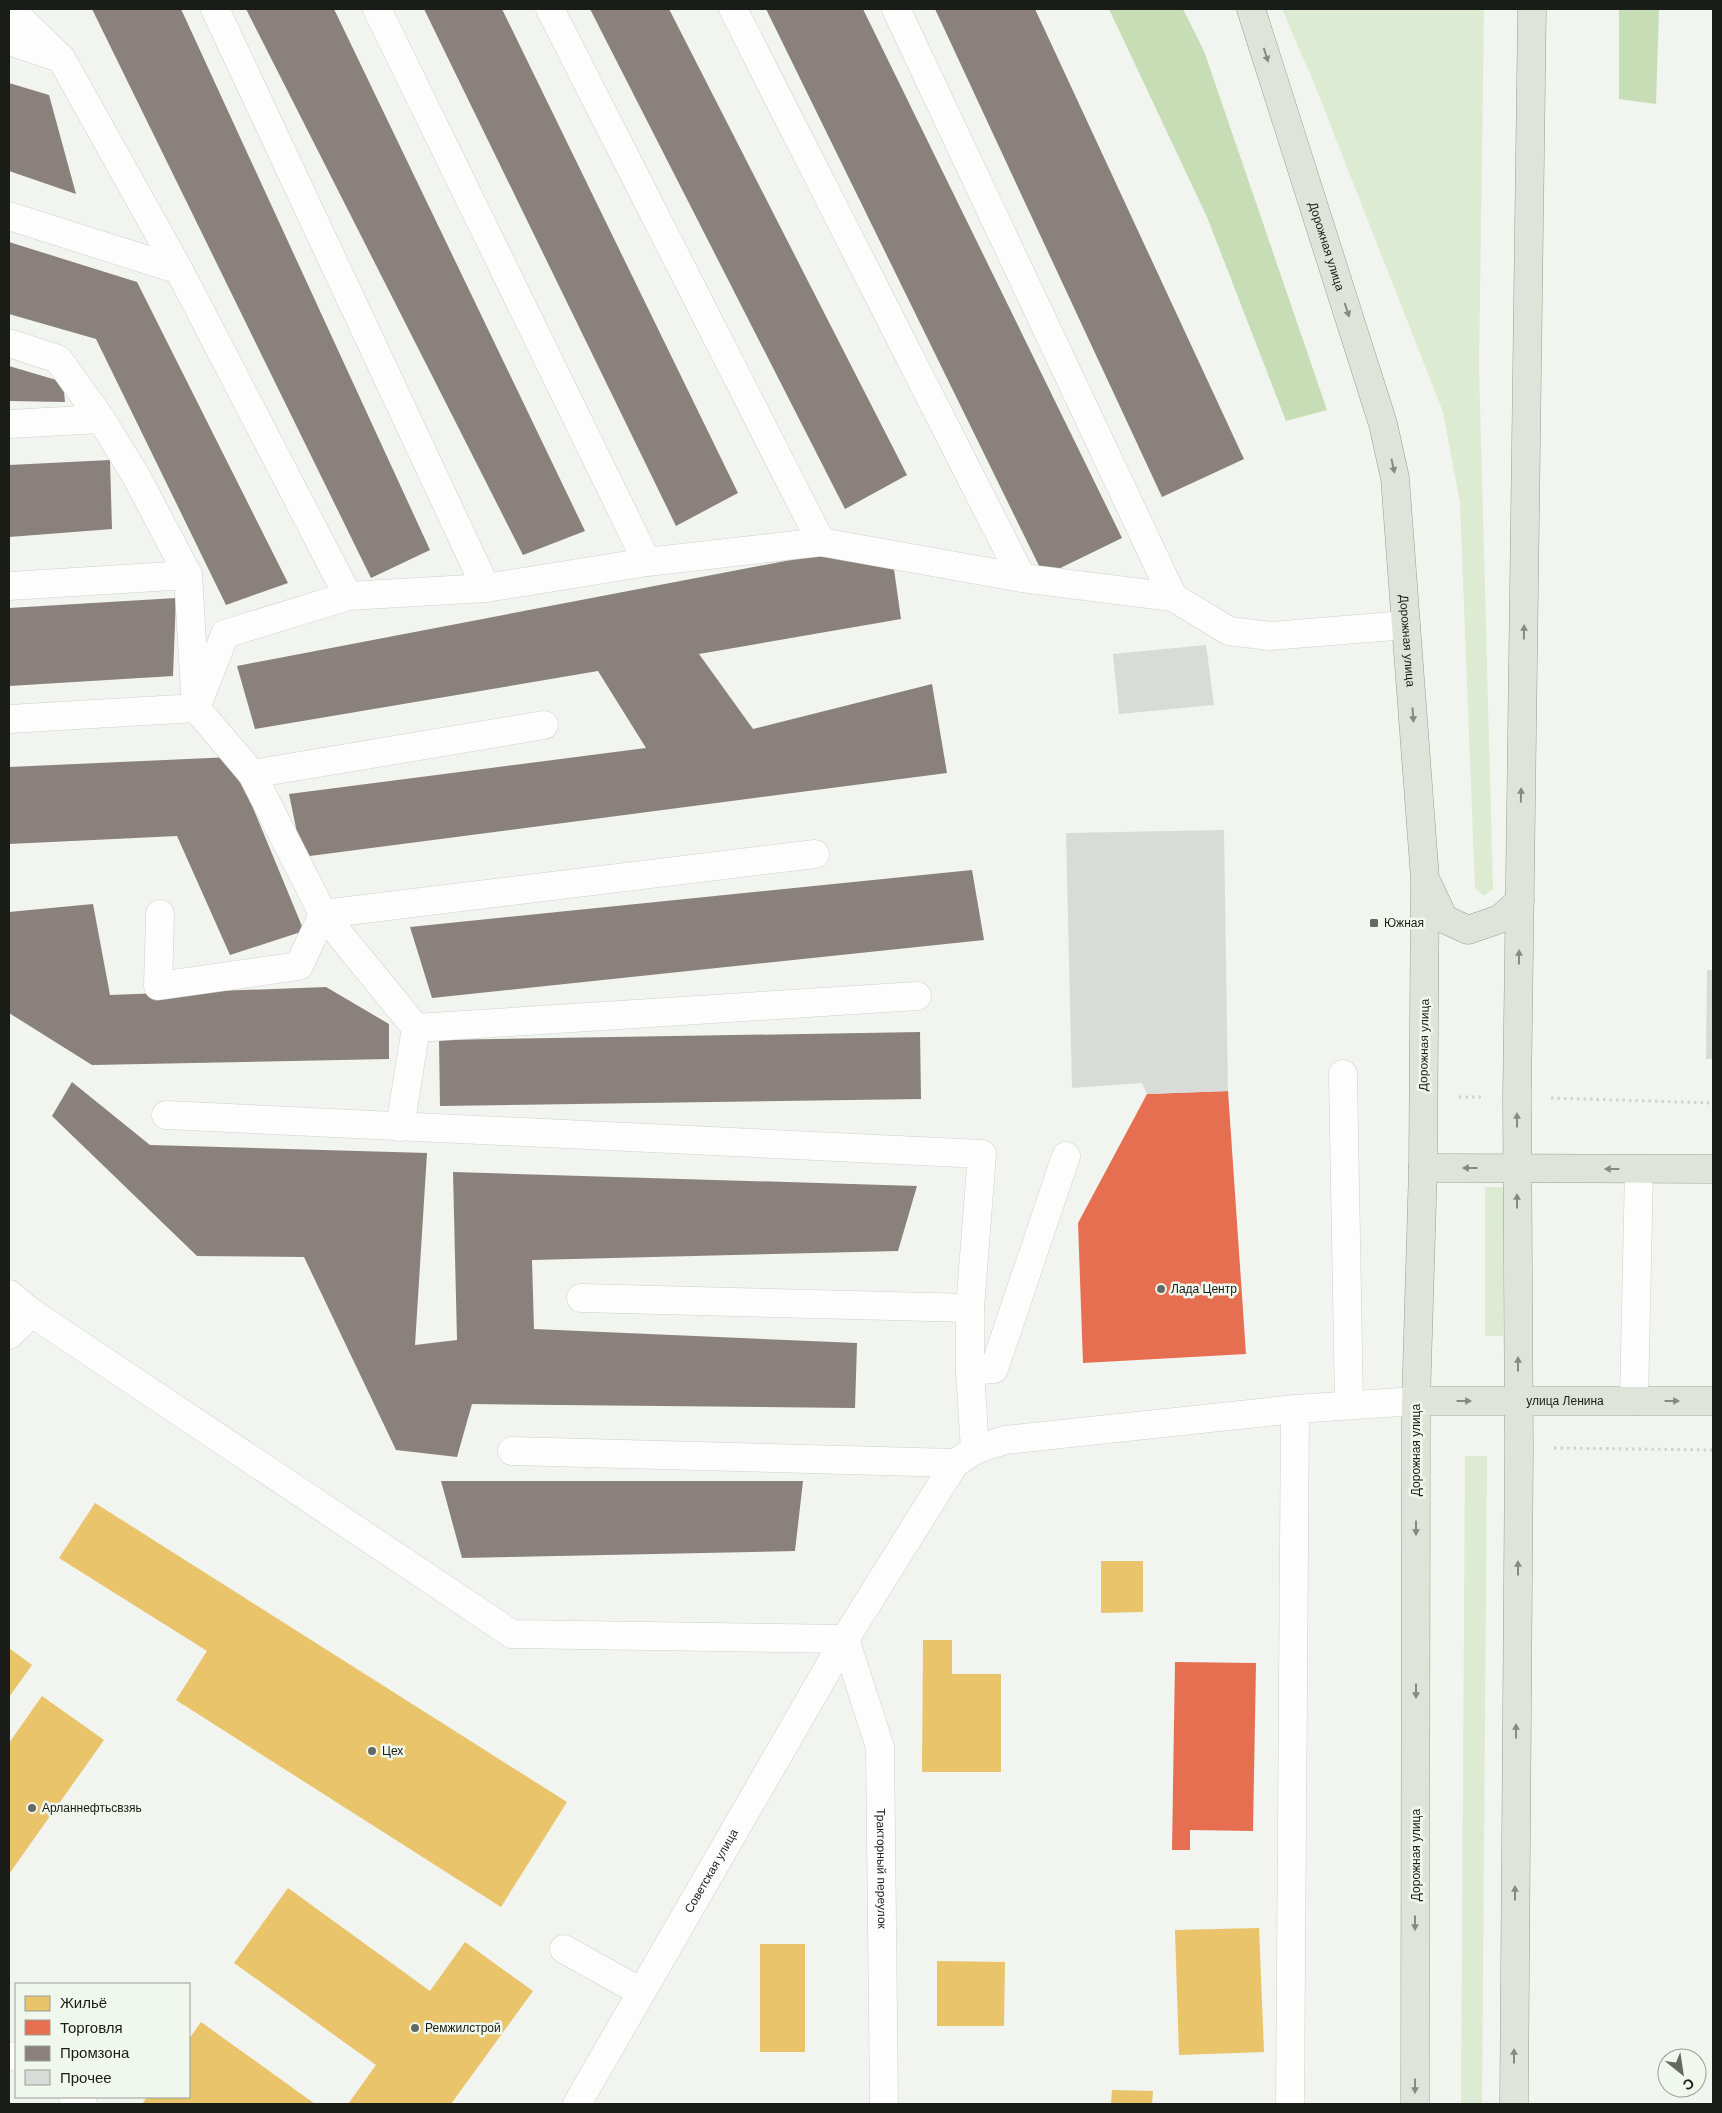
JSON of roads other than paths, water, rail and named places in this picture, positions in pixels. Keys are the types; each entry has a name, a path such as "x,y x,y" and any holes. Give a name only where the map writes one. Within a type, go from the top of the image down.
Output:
{"main road":[{"name":"Дорожная улица","path":"1251,9 1384,424 1395,478 1425,879 1422,1168 1416,1401 1415,2104"},
{"path":"1514,2104 1519,1448 1516,1096 1532,9"},
{"path":"1425,879 1444,919 1468,930 1500,920 1520,901"},
{"path":"1422,1168 1713,1169"},
{"name":"улица Ленина","path":"1416,1401 1713,1401"}],"street":[{"path":"10,9 61,58 179,270 348,596"},
{"path":"215,9 486,588"},
{"path":"377,9 647,562"},
{"path":"550,9 821,542"},
{"path":"733,9 1022,578"},
{"path":"896,9 1173,597"},
{"path":"9,41 61,58"},
{"path":"9,216 179,270"},
{"path":"9,343 58,359 100,419 136,476 188,575 196,708 252,774 324,914 416,1028 400,1127"},
{"path":"9,424 100,419"},
{"path":"196,708 225,634 348,596 486,588 647,562 821,542 1022,578 1173,597 1228,630 1270,636 1406,625"},
{"path":"9,586 188,575"},
{"path":"9,720 196,708"},
{"path":"252,774 544,725"},
{"path":"324,914 815,854"},
{"path":"160,914 158,986 299,966 324,914"},
{"path":"416,1028 917,996"},
{"path":"1343,1074 1349,1404"},
{"path":"166,1115 982,1154 970,1308 970,1371 965,1456"},
{"path":"970,1371 994,1370 1066,1156"},
{"path":"1634,1401 1639,1169"},
{"path":"9,1294 32,1313 512,1634 845,1639"},
{"path":"581,1298 970,1308"},
{"path":"9,1335 32,1313"},
{"path":"512,1451 965,1456 1005,1440 1295,1409 1416,1401"},
{"path":"1290,2104 1295,1409"},
{"name":"Советская улица","path":"577,2104 845,1639 965,1456"},
{"name":"Тракторный переулок","path":"845,1639 880,1747 884,2104"},
{"path":"564,1949 641,1992"}],"place":[{"name":"Южная","path":"1374,923"},
{"name":"Лада Центр","path":"1161,1289"},
{"name":"Цех","path":"372,1751"},
{"name":"Арланнефтьсвзяь","path":"32,1808"},
{"name":"Ремжилстрой","path":"415,2028"}]}
